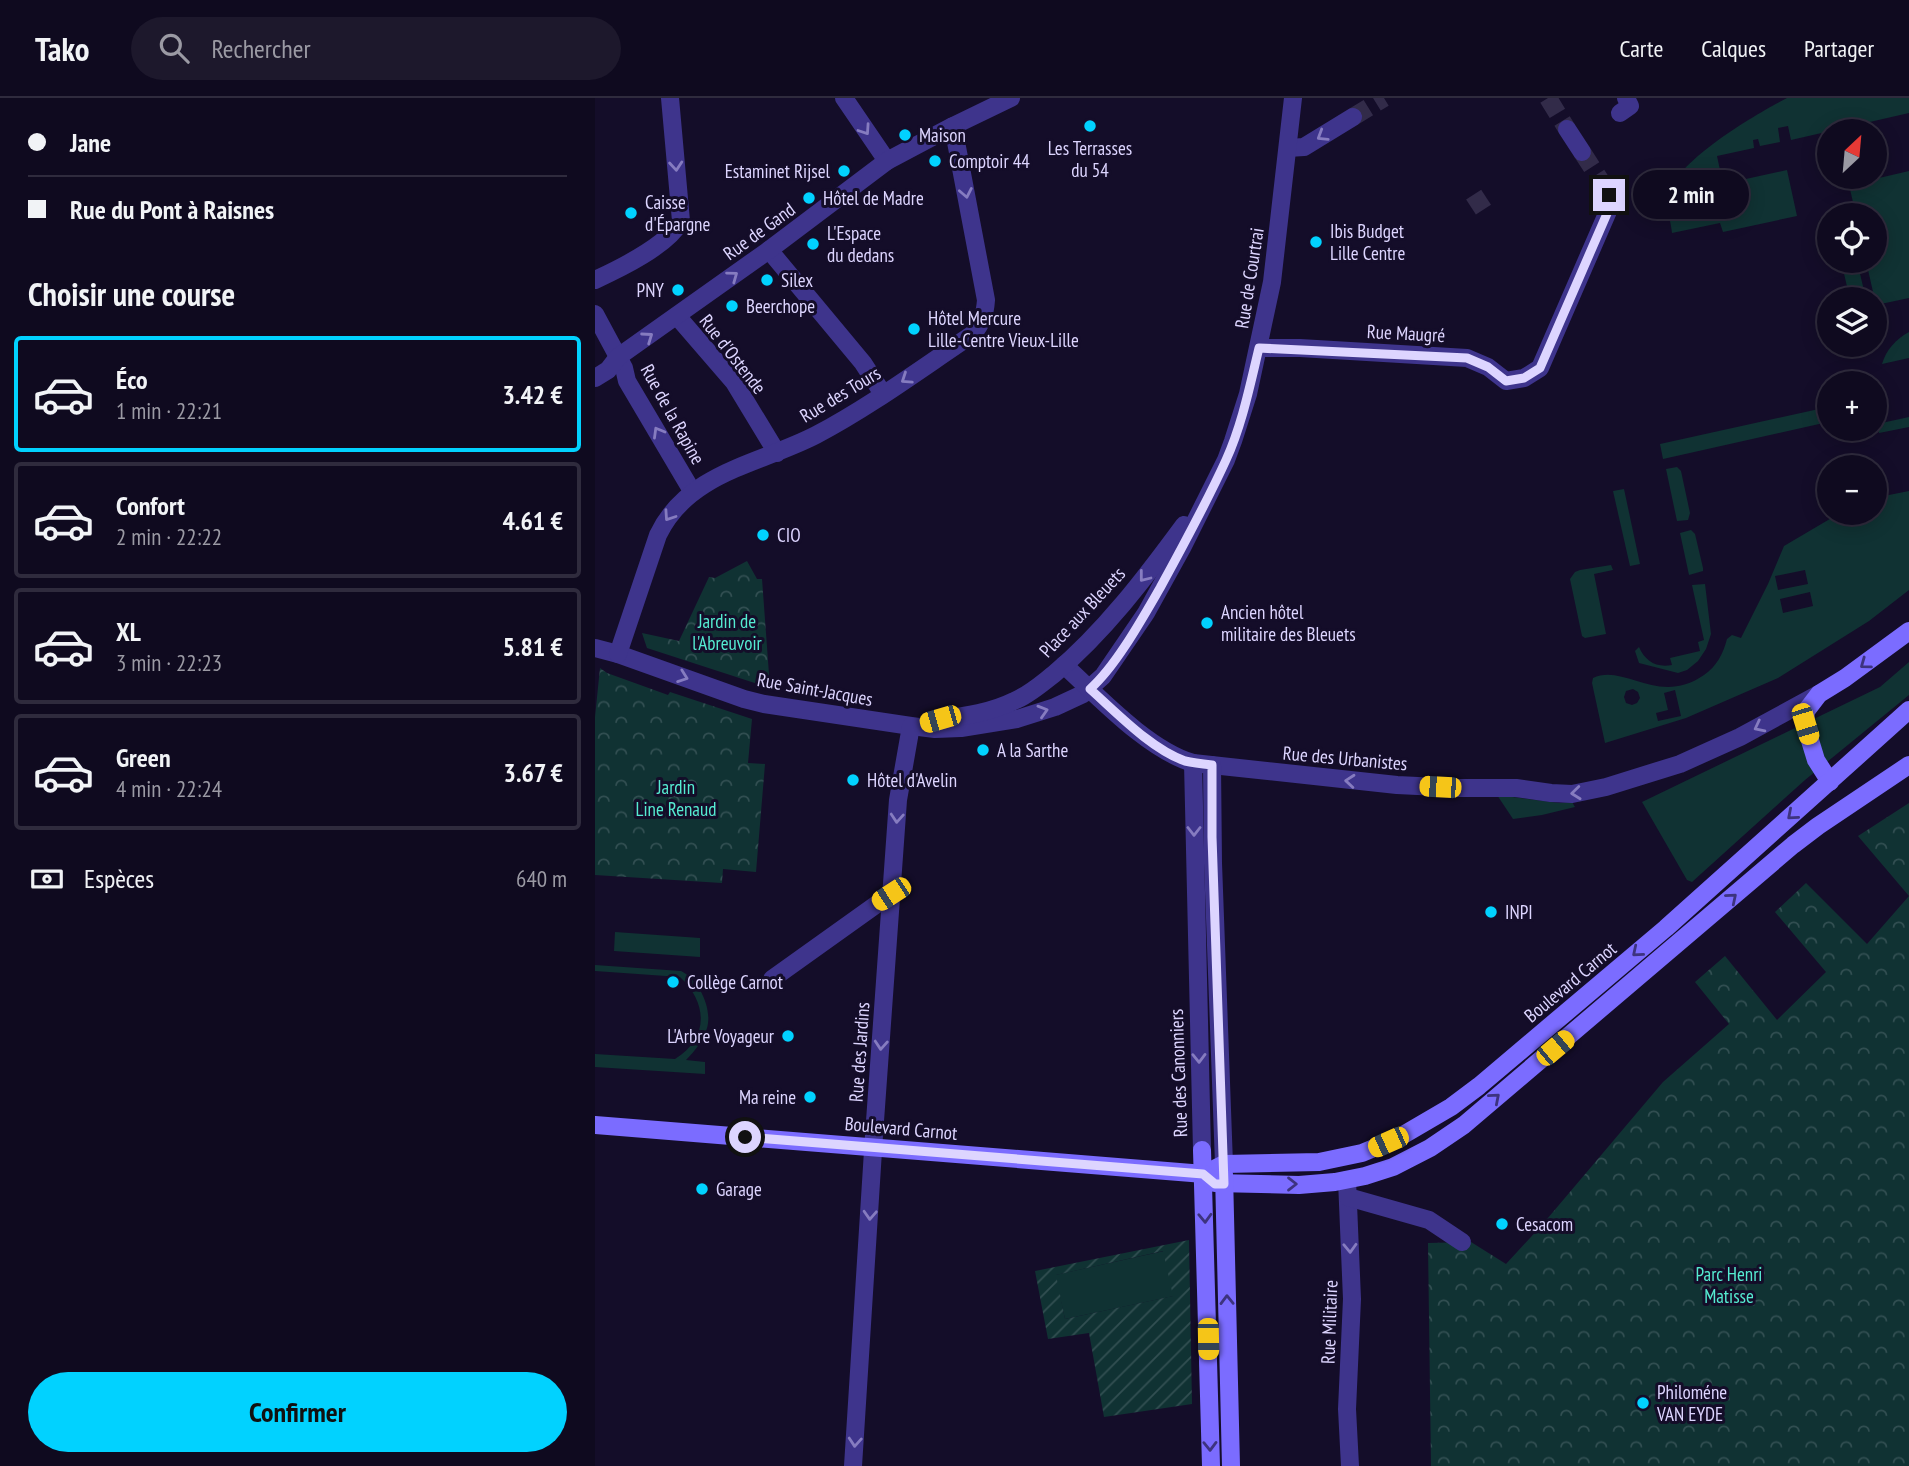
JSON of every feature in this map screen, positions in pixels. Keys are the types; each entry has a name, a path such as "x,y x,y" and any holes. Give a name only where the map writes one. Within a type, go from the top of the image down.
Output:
{"street":[{"path":"595,280 618,270 643,254 675,231 681,220 670,98"},
{"path":"844,98 887,161"},
{"name":"Rue de Gand","path":"595,378 608,370 618,357 769,250 887,161 1011,98"},
{"name":"Rue de Courtrai","path":"1226,460 1248,394 1272,282 1293,98"},
{"path":"1288,148 1304,147 1353,117"},
{"name":"Rue des Tours","path":"618,654 658,534 677,505 692,491 712,479 816,435 973,334 981,325 986,300 953,126"},
{"path":"1567,129 1582,152"},
{"name":"Rue Maugré","path":"1259,348 1467,358 1488,367 1506,381 1524,378 1540,368 1609,209 1609,195 1604,186"},
{"path":"769,250 863,363 883,394"},
{"name":"Rue de la Rapine","path":"595,314 618,357 627,381 692,491"},
{"name":"Rue d'Ostende","path":"677,316 734,382 777,453"},
{"name":"Place aux Bleuets","path":"911,726 949,729 992,724 1055,707 1090,689 1108,669 1146,612 1226,460"},
{"name":"Place aux Bleuets","path":"911,726 1007,705 1029,693 1064,665 1087,644 1142,581 1214,483"},
{"name":"Rue des Urbanistes","path":"1064,665 1151,741 1176,757 1193,763 1397,785 1516,788 1571,794 1606,787 1680,764 1740,737 1819,695 1909,631"},
{"name":"Rue Saint-Jacques","path":"595,648 764,704 911,726"},
{"path":"1819,695 1806,711 1805,724 1816,760 1836,776"},
{"name":"Boulevard Carnot","path":"595,1125 1203,1174 1224,1164 1299,1163 1336,1160 1362,1153 1388,1142 1443,1111 1479,1086 1667,928 1909,710"},
{"name":"Rue des Jardins","path":"853,1466 898,800 911,726"},
{"name":"Rue des Canonniers","path":"1193,763 1211,1466"},
{"path":"1212,765 1231,1466"},
{"name":"Boulevard Carnot","path":"1203,1174 1215,1184 1348,1188 1430,1148 1464,1125 1793,845 1907,765"},
{"path":"772,979 891,894"},
{"path":"1348,1188 1429,1220 1462,1242"},
{"name":"Rue Militaire","path":"1348,1188 1352,1299 1346,1409 1350,1466"}],"green space":[{"path":"1787,98 1909,98 1909,113 1883,119 1817,119 1817,134 1791,140 1788,126 1778,128 1780,142 1760,146 1758,139 1753,140 1754,148 1717,156 1723,184 1787,170 1797,216 1723,232 1720,223 1672,233 1668,196 1674,182 1701,154 1756,115"},
{"path":"1909,171 1909,298 1887,303 1887,287 1872,287 1869,273 1887,273 1887,203 1853,203 1850,189 1887,189 1887,176"},
{"path":"1844,273 1860,273 1863,287 1847,287"},
{"path":"1909,332 1909,358 1882,364 1892,345"},
{"path":"1817,409 1817,424 1663,459 1660,444"},
{"path":"1909,417 1909,427 1887,431 1887,422"},
{"path":"1677,467 1681,471 1690,513 1688,520 1677,521 1666,469"},
{"path":"1624,489 1640,564 1630,566 1613,491"},
{"path":"1909,491 1909,590 1869,621 1778,678 1686,718 1605,743 1593,678 1617,676 1672,687 1687,684 1704,675 1719,659 1727,639 1732,635 1741,638 1784,546 1820,525 1887,525 1887,495","holes":["1805,570 1808,584 1778,590 1775,576","1810,592 1813,606 1783,613 1780,599","1633,689 1638,692 1640,698 1632,705 1626,703 1624,697 1626,691","1675,690 1681,716 1658,721 1656,713 1668,710 1664,693"]},
{"path":"1691,530 1695,534 1703,571 1689,575 1680,533"},
{"name":"Jardin de l'Abreuvoir","path":"747,561 757,579 762,579 770,688 647,648 642,633 679,641 709,577 715,578"},
{"path":"1611,565 1613,570 1594,574 1606,634 1585,638 1582,636 1570,579 1580,570"},
{"path":"1705,584 1711,634 1698,661 1678,673 1639,663 1635,651 1639,647 1648,660 1661,665 1672,665 1670,658 1700,651 1698,642 1704,640 1692,585"},
{"path":"1909,662 1909,695 1805,780 1692,882 1687,880 1642,802 1880,687"},
{"name":"Jardin Line Renaud","path":"600,668 668,695 670,692 752,719 748,763 765,764 756,872 723,869 722,883 595,875 595,717"},
{"path":"1497,795 1559,803 1572,802 1575,807 1513,819"},
{"path":"1909,803 1909,896 1858,836"},
{"name":"Parc Henri Matisse","path":"1806,883 1867,944 1909,896 1909,1466 1431,1466 1428,1243 1471,1242 1506,1264 1663,1082 1729,1024 1695,982 1725,956 1777,1020 1826,972 1775,912"},
{"path":"615,932 700,938 700,957 614,951"},
{"path":"595,965 681,971 693,980 706,1003 708,1020 701,1041 686,1060 705,1062 705,1074 595,1067 595,1054 675,1059 694,1041 701,1020 696,998 680,977 595,971"},
{"path":"1189,1240 1192,1404 1104,1417 1089,1333 1048,1339 1035,1271","holes":["1163,1251 1173,1296 1065,1319 1056,1275"]},
{"path":"1164,1251 1174,1296 1065,1319 1055,1275"}],"tunnel":[{"path":"1353,117 1384,98"},
{"path":"1548,98 1567,129"},
{"path":"1582,152 1604,186"},
{"path":"1471,207 1491,194"}],"place":[{"name":"Les Terrasses du 54","path":"1090,126"},
{"name":"Maison","path":"905,135"},
{"name":"Comptoir 44","path":"935,161"},
{"name":"Estaminet Rijsel","path":"844,171"},
{"name":"Hôtel de Madre","path":"809,198"},
{"name":"Caisse d'Épargne","path":"631,213"},
{"name":"Ibis Budget Lille Centre","path":"1316,242"},
{"name":"L'Espace du dedans","path":"813,244"},
{"name":"Silex","path":"767,280"},
{"name":"PNY","path":"678,290"},
{"name":"Beerchope","path":"732,306"},
{"name":"Hôtel Mercure Lille-Centre Vieux-Lille","path":"914,329"},
{"name":"CIO","path":"763,535"},
{"name":"Ancien hôtel militaire des Bleuets","path":"1207,623"},
{"name":"A la Sarthe","path":"983,750"},
{"name":"Hôtel d'Avelin","path":"853,780"},
{"name":"INPI","path":"1491,912"},
{"name":"Collège Carnot","path":"673,982"},
{"name":"L'Arbre Voyageur","path":"788,1036"},
{"name":"Ma reine","path":"810,1097"},
{"name":"Garage","path":"702,1189"},
{"name":"Cesacom","path":"1502,1224"},
{"name":"Philoméne VAN EYDE","path":"1643,1403"}],"route":[{"path":"745,1137 1203,1174 1215,1184 1224,1184 1212,765 1193,763 1169,753 1127,722 1090,689 1108,669 1146,612 1226,460 1248,394 1259,348 1467,358 1488,367 1506,381 1524,378 1540,368 1609,209 1609,195"}]}
